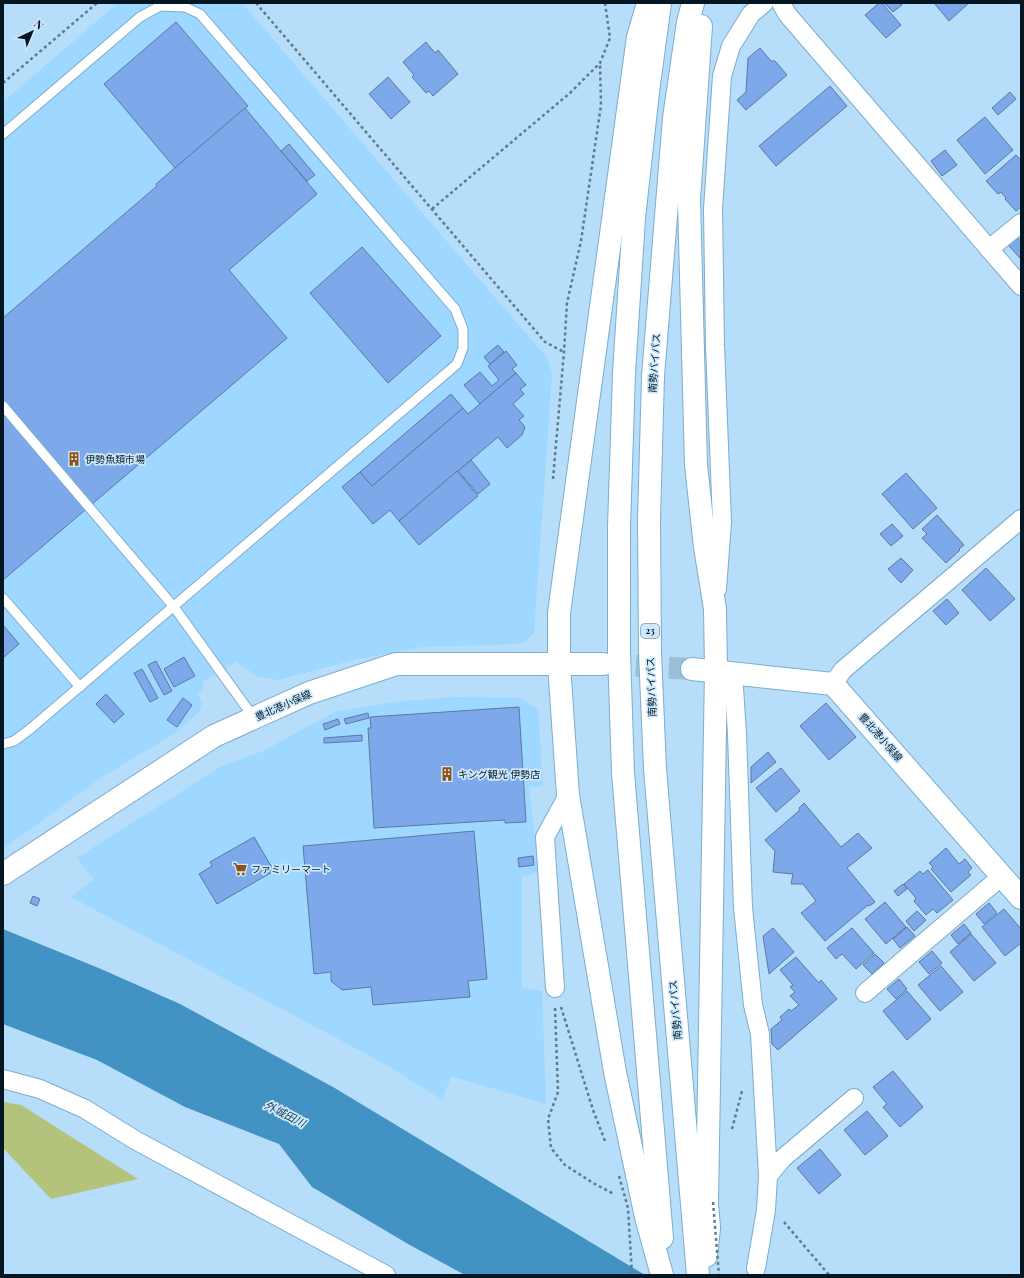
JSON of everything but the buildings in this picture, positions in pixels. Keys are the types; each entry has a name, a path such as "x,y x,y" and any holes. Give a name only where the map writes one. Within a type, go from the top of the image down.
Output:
{"main road":[{"path":"648,3 638,36 559,613 559,665 568,796 615,1072 646,1217 664,1275"},
{"path":"660,3 648,92 636,202 624,374 620,519 619,652 623,773 664,1275"},
{"name":"南勢バイパス","path":"693,3 688,22 673,126 653,376 648,520 654,769 699,1270"},
{"path":"699,1270 709,1228 707,1203 724,671 704,547 696,465 689,200 702,3"},
{"name":"豊北港小俣線","path":"3,874 214,736 310,692 396,664 603,664"},
{"path":"692,669 724,671 833,684"},
{"name":"豊北港小俣線","path":"833,684 1021,898"}],"street":[{"path":"715,609 722,522 715,345 713,209 722,76 731,46 751,14 764,3"},
{"path":"781,3 787,14 1021,286"},
{"path":"989,249 1021,223"},
{"path":"833,684 843,670 1021,519"},
{"path":"724,671 737,734 743,908 753,1005 760,1034 768,1176 766,1210 756,1268"},
{"path":"555,988 545,837 568,796"},
{"path":"865,993 1002,876"},
{"path":"3,1079 40,1089 85,1109 135,1140 386,1275"},
{"path":"768,1176 782,1159 854,1098"}],"lane":[{"path":"3,134 140,17 160,6 185,7 200,14 455,309 463,329 463,348 457,364 29,730 14,741 3,744"},
{"path":"3,406 174,607 254,718"},
{"path":"3,598 80,687"}],"path":[{"path":"3,83 98,3"},
{"path":"256,3 545,342 564,352"},
{"path":"553,482 553,466 567,304 581,241 601,105 600,63 610,38 605,3"},
{"path":"432,209 570,93 600,63"},
{"path":"555,988 593,1110 608,1146"},
{"path":"555,988 558,1092 548,1119 551,1148 565,1164 593,1183 614,1194"},
{"path":"730,1136 743,1084"},
{"path":"616,1168 628,1208 632,1275"},
{"path":"715,1195 713,1203 719,1275"},
{"path":"766,1210 776,1213 829,1275"}],"shaded area":[{"path":"118,3 242,3 547,358 552,374 534,633 524,642 515,644 422,647 353,660 278,680 257,676 236,662 202,682 204,688 198,694 202,703 199,712 174,734 102,777 3,849 3,102"},
{"path":"456,697 521,698 538,710 543,786 529,787 539,872 522,877 522,988 542,991 546,1104 451,1076 442,1100 389,1066 71,897 94,880 77,858 222,766 263,751 335,712 395,702"}],"green space":[{"path":"3,1102 21,1105 138,1179 51,1199 3,1148"}],"water":[{"name":"外城田川","path":"3,929 101,969 180,1004 333,1087 645,1275 465,1275 408,1244 312,1187 279,1144 185,1107 97,1060 3,1024"}],"tunnel":[{"path":"603,664 692,669"}],"place":[{"name":"伊勢魚類市場","path":"74,459"},
{"name":"キング観光 伊勢店","path":"447,774"},
{"name":"ファミリーマート","path":"240,869"}]}
